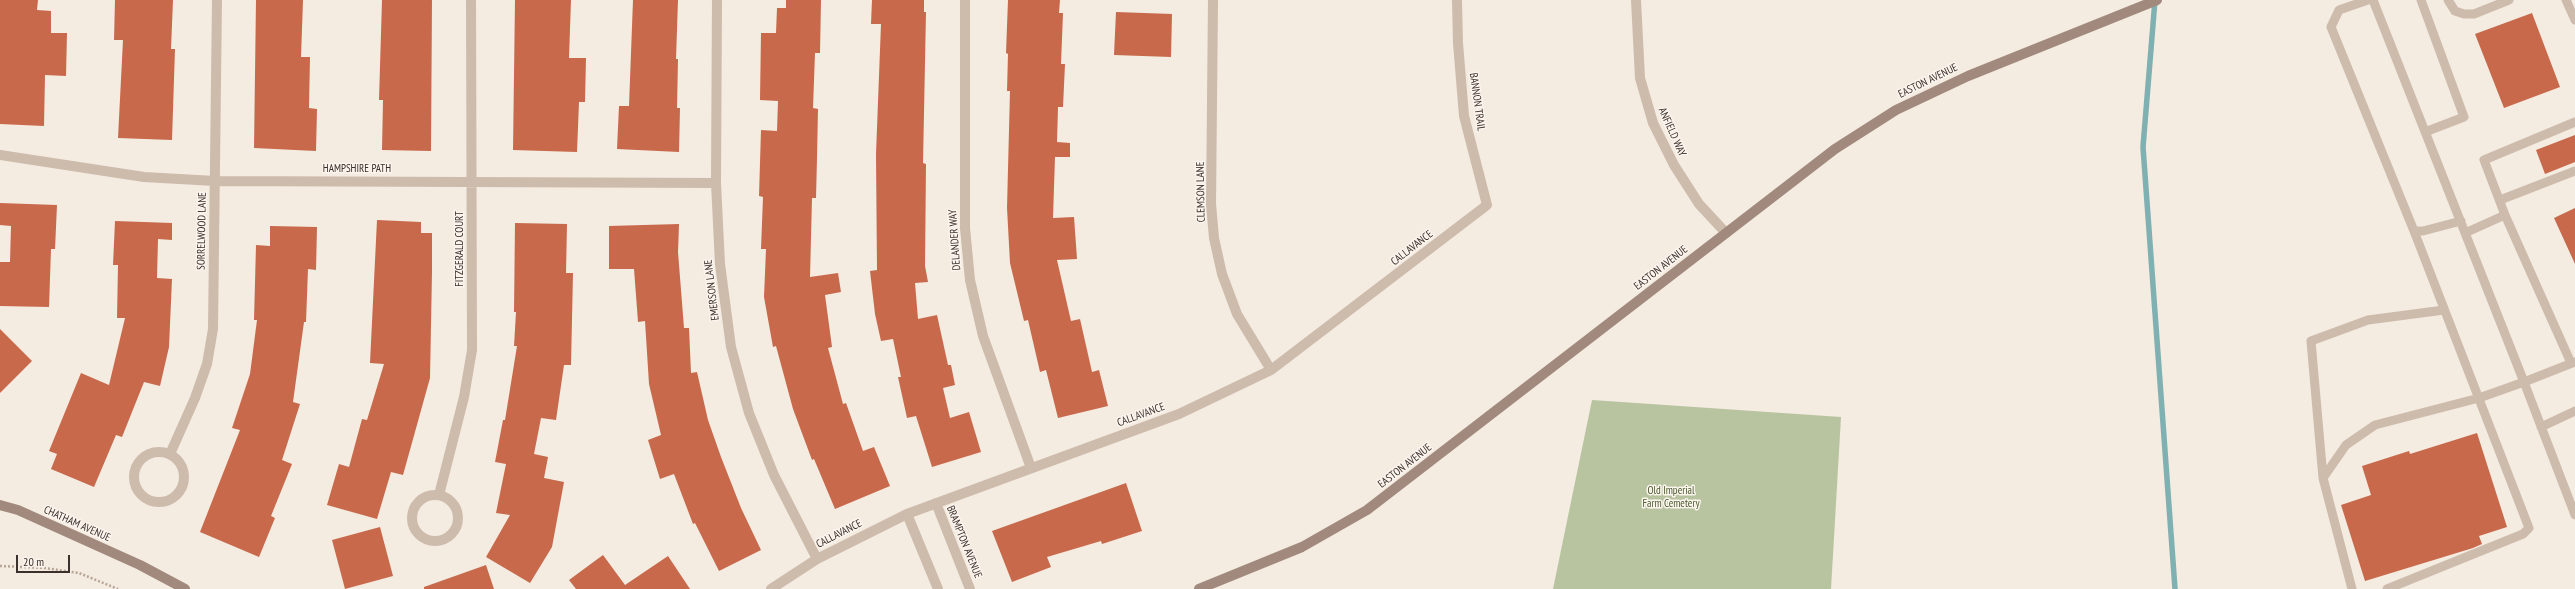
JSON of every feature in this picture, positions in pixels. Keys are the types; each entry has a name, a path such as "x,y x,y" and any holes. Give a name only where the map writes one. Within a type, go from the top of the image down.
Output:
{"street":[{"name":"SORRELWOOD LANE","path":"170,454 196,398 207,364 213,329 217,0"},
{"name":"FITZGERALD COURT","path":"439,494 464,397 472,350 471,0"},
{"name":"EMERSON LANE","path":"717,0 716,183 720,264 731,348 750,413 774,475 817,560"},
{"name":"DELANDER WAY","path":"965,0 965,228 970,280 983,336 1031,468"},
{"name":"CLEMSON LANE","path":"1213,0 1212,204 1214,238 1222,274 1237,314 1271,370"},
{"name":"BANNON TRAIL","path":"1457,0 1458,43 1464,116 1487,205"},
{"name":"ANFIELD WAY","path":"1636,0 1640,78 1653,123 1674,165 1699,204 1726,233"},
{"name":"EASTON AVENUE","path":"1199,589 1302,547 1367,510 1835,149 1896,110 1968,76 2157,0"},
{"name":"HAMPSHIRE PATH","path":"0,155 144,177 215,181 716,183"},
{"name":"CALLAVANCE","path":"771,589 817,560 907,514 1179,414 1271,370 1487,205"},
{"path":"160,451 170,454 178,460 183,468 182,488 168,501 158,502 148,500 135,486 134,476 136,466 142,458 150,453 160,451"},
{"path":"439,494 454,504 458,512 458,522 449,537 431,540 416,531 413,514 422,499 439,494"},
{"name":"BRAMPTON AVENUE","path":"936,503 970,589"},
{"name":"CHATHAM AVENUE","path":"0,505 18,510 140,565 185,589"},
{"path":"907,514 938,589"}],"lane":[{"path":"2368,0 2339,10 2331,27 2414,231 2529,528 2523,534 2387,589"},
{"path":"2373,0 2461,221 2575,516"},
{"path":"2421,0 2464,117 2425,132"},
{"path":"2448,0 2455,11 2464,14 2474,14 2509,0"},
{"path":"2566,0 2575,20"},
{"path":"2323,478 2346,445 2374,425 2479,398 2573,362 2505,214 2484,160 2575,122"},
{"path":"2500,200 2575,171"},
{"path":"2465,233 2505,214"},
{"path":"2414,231 2422,232 2461,221"},
{"path":"2352,589 2323,478 2311,342 2368,320 2444,310"},
{"path":"2541,427 2574,413"}],"path":[{"path":"0,566 45,568 79,573 118,589"}],"green space":[{"name":"Old Imperial Farm Cemetery","path":"1592,400 1841,417 1831,589 1553,589"}],"building":[{"path":"0,0 38,0 37,10 51,11 51,33 67,33 66,76 45,75 44,126 0,124"},
{"path":"115,0 173,0 171,49 175,49 172,140 118,138 123,40 114,40"},
{"path":"256,0 303,0 301,57 310,57 309,108 317,109 316,151 254,148"},
{"path":"382,0 432,0 431,151 382,150 383,100 379,100"},
{"path":"515,0 571,0 569,58 586,58 585,102 579,102 577,152 513,150"},
{"path":"633,0 678,0 676,59 678,59 677,108 680,108 679,152 617,149 619,106 629,106"},
{"path":"786,0 821,0 820,53 815,53 813,108 818,109 817,158 816,198 812,198 810,277 838,273 841,292 825,295 832,347 828,348 843,404 846,403 863,451 874,447 890,486 835,509 814,459 812,460 793,409 776,346 773,347 764,297 766,249 761,249 763,197 759,196 761,130 777,131 778,101 760,100 761,33 776,33 777,8 786,8"},
{"path":"872,0 924,0 924,12 926,12 923,163 926,164 925,266 928,282 915,283 918,319 937,315 948,365 951,365 955,385 943,388 950,418 969,412 981,452 932,467 916,416 907,418 898,377 901,377 893,339 881,341 875,314 870,271 877,270 876,154 881,24 871,24"},
{"path":"1008,0 1060,0 1059,13 1063,13 1061,64 1065,64 1063,107 1058,107 1057,142 1070,143 1070,157 1055,157 1053,218 1074,217 1077,259 1057,260 1071,321 1080,319 1092,372 1099,370 1108,406 1058,418 1046,370 1040,372 1028,320 1024,321 1010,263 1007,208 1010,91 1007,91 1008,54 1006,53"},
{"path":"1116,12 1172,14 1171,57 1114,55"},
{"path":"2532,13 2560,87 2504,108 2475,34"},
{"path":"2575,135 2575,162 2545,174 2536,150"},
{"path":"0,203 57,205 55,249 51,249 49,307 0,306 0,262 10,262 11,226 0,225"},
{"path":"2575,208 2575,264 2554,218"},
{"path":"377,220 421,222 421,233 432,233 432,272 430,378 403,475 391,472 377,519 327,505 339,464 349,467 362,419 367,420 384,364 370,363"},
{"path":"115,221 172,223 172,240 158,239 157,278 172,279 169,347 160,386 144,382 122,437 116,435 94,487 51,469 57,454 49,451 81,373 109,385 125,318 117,318 118,265 113,265"},
{"path":"515,223 567,224 566,273 573,273 571,365 564,365 556,420 541,418 534,454 548,457 544,478 564,482 552,547 530,583 486,557 510,515 496,513 506,464 495,462 503,420 505,420 517,346 514,346 516,312 514,312"},
{"path":"679,224 678,252 684,328 689,328 691,373 697,372 708,420 721,457 741,508 761,550 719,571 695,523 693,524 674,474 660,479 648,440 661,435 649,384 645,321 638,322 634,269 609,269 609,226"},
{"path":"270,226 317,227 316,270 308,269 306,322 304,322 293,402 300,404 282,460 292,464 271,516 275,518 259,557 200,532 240,430 232,428 250,374 257,320 254,320 256,245 270,246"},
{"path":"0,329 32,361 0,393"},
{"path":"2477,433 2507,527 2479,536 2482,544 2473,548 2365,581 2341,505 2371,495 2362,466 2409,451 2410,454"},
{"path":"1126,483 1142,531 1102,544 1101,541 1047,557 1051,567 1012,582 992,531"},
{"path":"380,527 393,576 345,589 332,540"},
{"path":"603,555 625,585 668,556 690,589 576,589 569,580"},
{"path":"486,565 494,589 424,589 424,587"}],"waterway":[{"path":"2155,0 2143,147 2175,589"}]}
